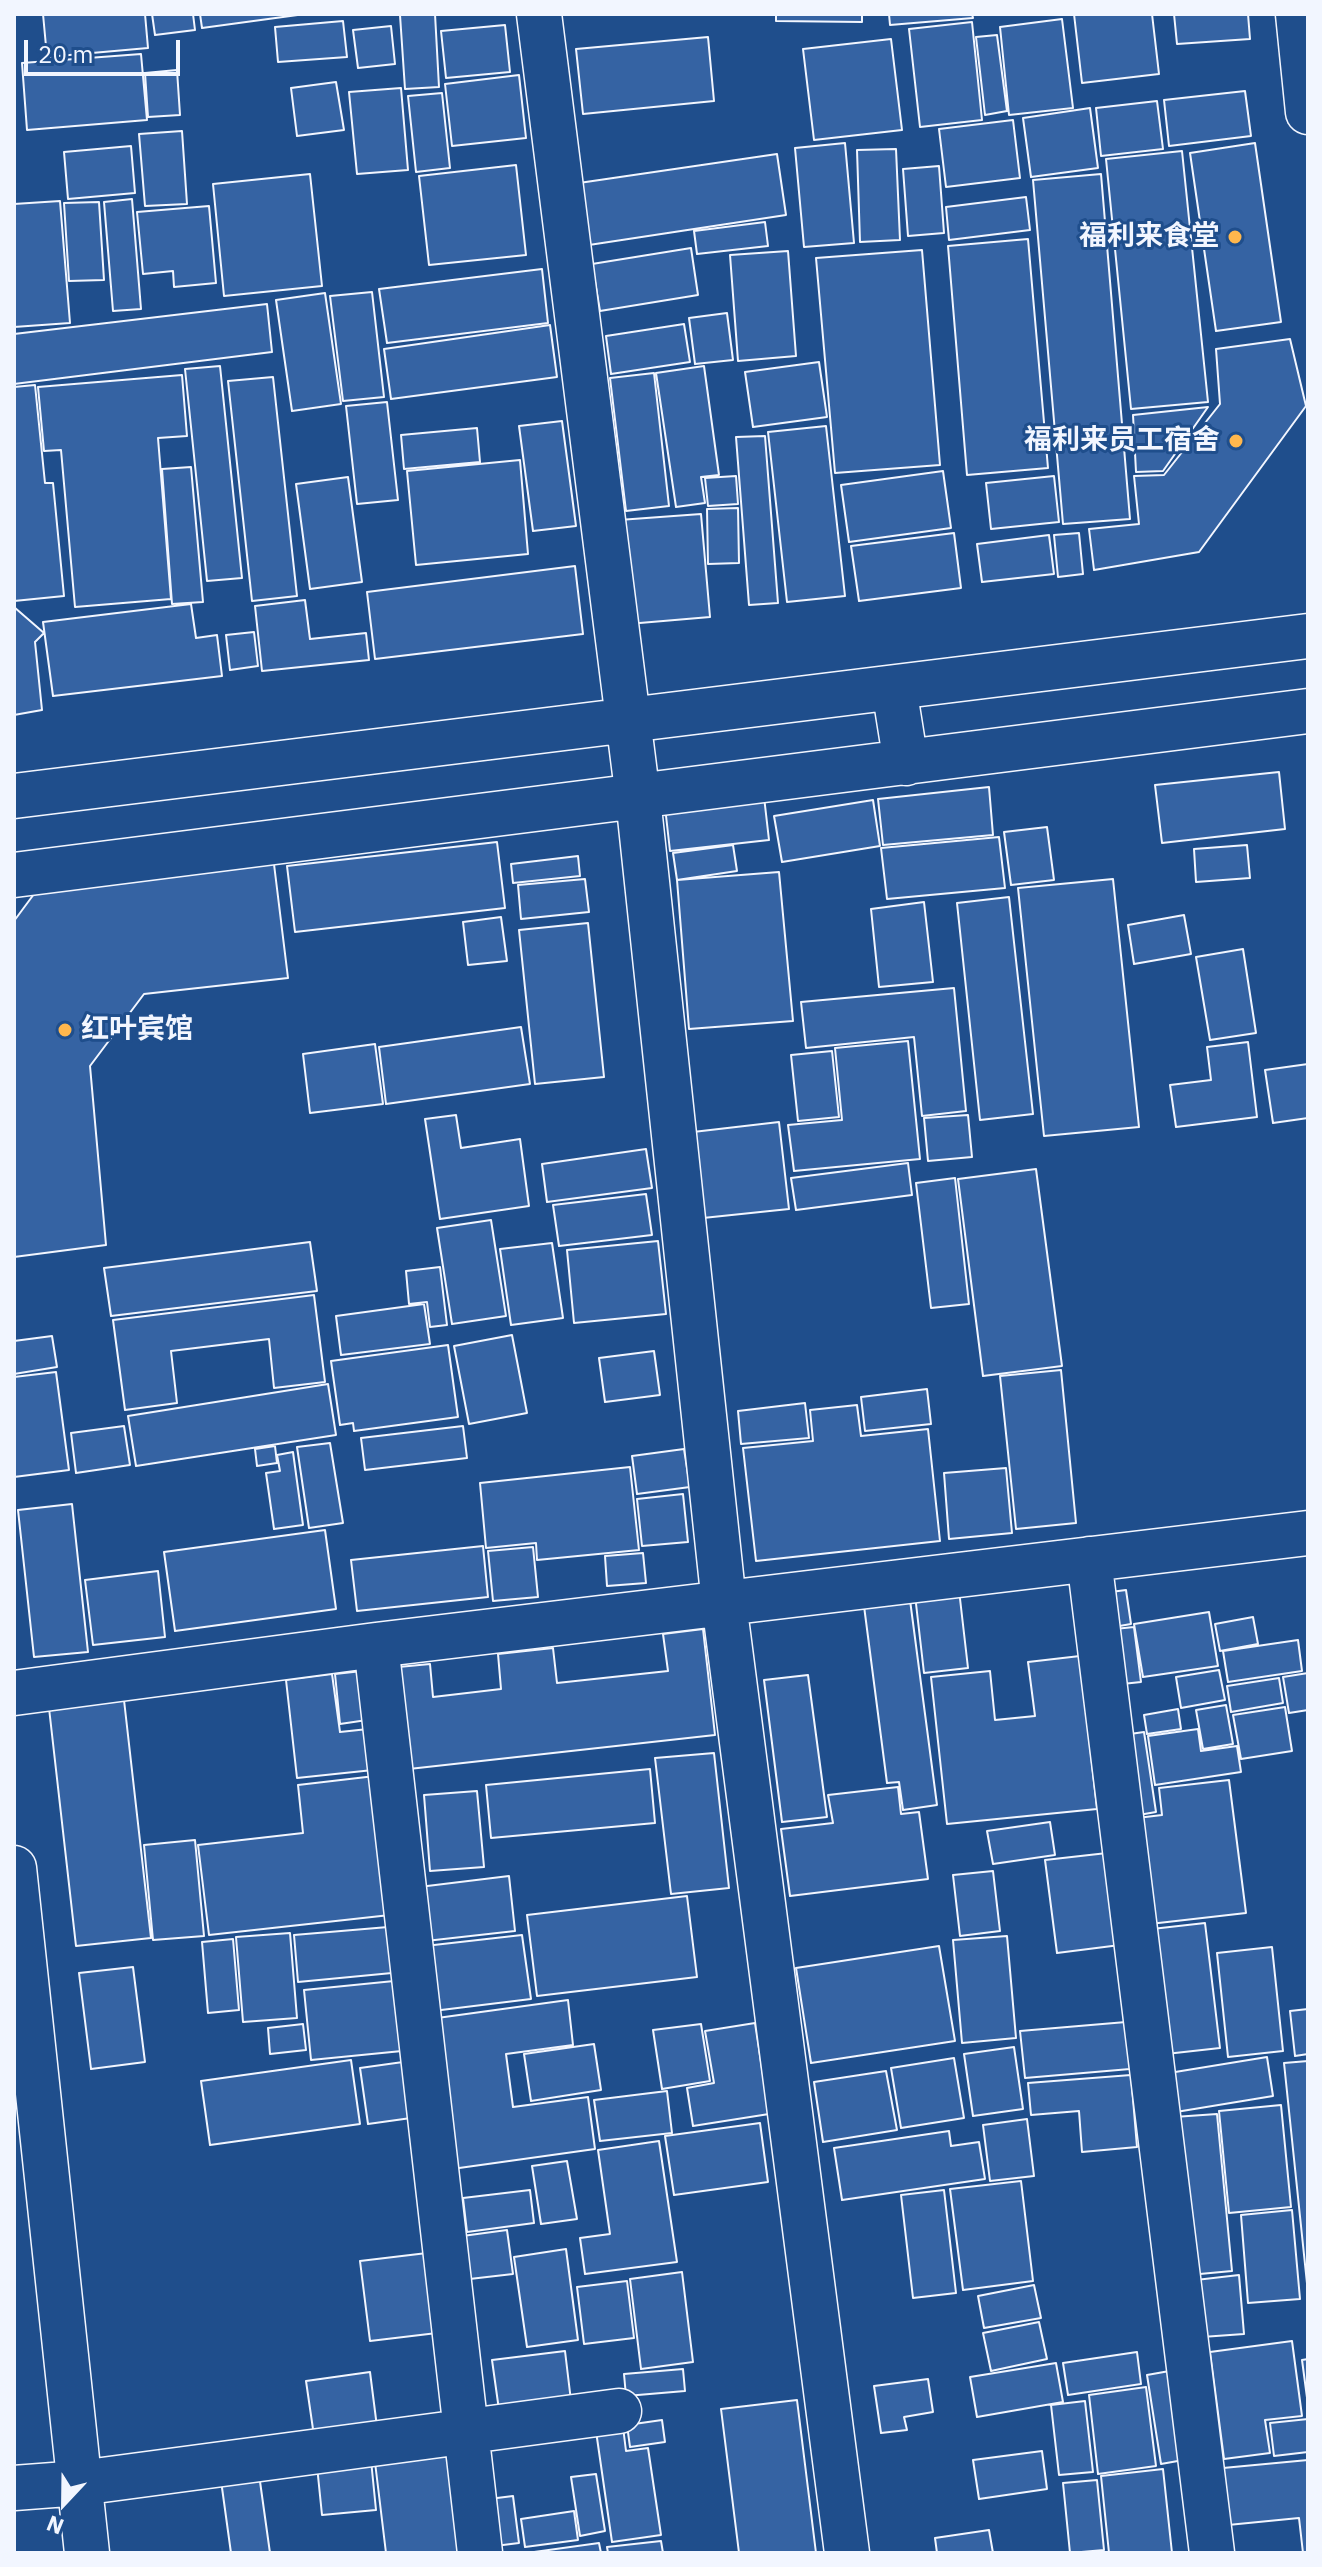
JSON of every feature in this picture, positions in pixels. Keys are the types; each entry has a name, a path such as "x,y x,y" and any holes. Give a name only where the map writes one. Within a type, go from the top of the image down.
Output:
{"street":[{"path":"539,14 638,798 724,1603 847,2553"},
{"path":"1298,14 1308,112"},
{"path":"14,796 1308,636"},
{"path":"894,688 906,763"},
{"path":"14,875 1308,711"},
{"path":"14,1693 376,1645 1308,1533"},
{"path":"1089,1559 1212,2553"},
{"path":"376,1645 480,2553"},
{"path":"14,1868 23,2030 87,2553"},
{"path":"14,2488 80,2483 619,2411"}],"building":[{"path":"43,14 145,14 148,48 47,57"},
{"path":"152,14 193,14 195,30 155,35"},
{"path":"200,14 305,14 202,28"},
{"path":"435,14 439,87 405,89 400,15"},
{"path":"776,14 862,14 862,22 776,21"},
{"path":"889,14 972,14 973,18 890,25"},
{"path":"1074,14 1152,14 1159,74 1082,83"},
{"path":"1174,14 1248,14 1250,39 1177,44"},
{"path":"1062,19 1073,108 1009,115 1000,27"},
{"path":"343,21 347,57 278,62 275,27"},
{"path":"972,22 982,120 920,127 909,29"},
{"path":"505,25 510,72 446,78 441,31"},
{"path":"391,26 395,64 358,68 353,30"},
{"path":"997,35 1007,111 985,115 976,37"},
{"path":"708,37 714,101 583,114 576,49"},
{"path":"891,39 902,130 814,140 803,49"},
{"path":"141,54 147,120 27,130 22,63"},
{"path":"177,70 180,115 148,117 145,73"},
{"path":"519,75 526,138 452,146 445,84"},
{"path":"336,82 344,130 297,136 291,88"},
{"path":"401,88 408,170 357,174 349,92"},
{"path":"1245,91 1251,136 1169,146 1164,100"},
{"path":"442,93 450,168 416,172 408,96"},
{"path":"1157,101 1163,149 1101,156 1096,108"},
{"path":"1090,108 1098,168 1031,177 1023,118"},
{"path":"1013,120 1020,178 946,187 939,129"},
{"path":"182,131 187,204 145,206 139,134"},
{"path":"845,143 854,243 804,247 795,148"},
{"name":"福利来食堂","path":"1255,143 1281,322 1216,331 1190,153"},
{"path":"131,146 135,193 68,199 64,152"},
{"path":"896,149 900,240 860,242 857,150"},
{"path":"1182,151 1208,402 1131,409 1106,159"},
{"path":"777,154 786,215 589,245 579,183"},
{"path":"516,165 526,255 429,265 419,176"},
{"path":"939,166 944,233 908,236 903,169"},
{"path":"310,174 322,286 224,296 213,184"},
{"path":"1101,174 1130,519 1063,524 1033,180"},
{"path":"1026,197 1030,230 949,240 946,207"},
{"path":"132,199 141,309 113,311 104,202"},
{"path":"60,201 70,323 14,327 14,204"},
{"path":"99,202 104,280 69,281 64,203"},
{"path":"209,206 216,283 174,287 173,271 143,274 137,212"},
{"path":"765,222 768,246 697,254 694,231"},
{"path":"1028,239 1048,468 967,475 948,246"},
{"path":"691,248 698,295 600,311 592,264"},
{"path":"922,250 940,465 835,473 816,258"},
{"path":"788,251 796,356 738,361 730,255"},
{"path":"542,269 548,323 387,343 379,289"},
{"path":"372,292 384,397 343,401 330,296"},
{"path":"325,293 341,404 292,411 276,300"},
{"path":"267,304 272,352 14,384 14,334"},
{"path":"727,313 733,360 695,364 689,318"},
{"path":"684,324 690,362 611,374 606,336"},
{"path":"550,325 557,377 391,399 384,349"},
{"name":"福利来员工宿舍","path":"1290,339 1306,406 1199,552 1094,570 1089,529 1139,524 1134,476 1164,475 1220,404 1216,349"},
{"path":"819,362 827,417 753,427 745,372"},
{"path":"220,366 242,578 207,581 185,369"},
{"path":"704,366 719,475 701,477 705,503 676,507 656,373"},
{"path":"654,373 669,506 626,511 610,378"},
{"path":"182,375 187,436 158,438 171,599 75,607 61,450 44,451 38,387"},
{"path":"273,377 297,596 252,601 228,381"},
{"path":"35,385 45,483 53,483 64,596 14,601 14,387"},
{"path":"387,402 398,500 357,504 346,406"},
{"path":"1208,407 1163,471 1136,472 1133,415"},
{"path":"562,421 576,526 533,531 519,426"},
{"path":"826,426 845,596 787,602 768,432"},
{"path":"477,428 480,462 404,469 401,435"},
{"path":"765,436 778,603 749,605 736,437"},
{"path":"520,460 528,554 416,565 407,471"},
{"path":"191,467 203,602 172,604 162,469"},
{"path":"943,471 951,528 849,542 841,485"},
{"path":"736,476 738,504 708,506 705,478"},
{"path":"1054,476 1059,522 991,529 986,483"},
{"path":"348,477 362,582 310,589 296,484"},
{"path":"738,508 739,563 708,564 707,509"},
{"path":"701,514 710,617 628,624 619,520"},
{"path":"954,533 961,588 859,601 851,546"},
{"path":"1079,533 1083,574 1058,577 1054,535"},
{"path":"1049,535 1054,574 982,582 977,544"},
{"path":"575,566 583,634 375,659 367,592"},
{"path":"305,600 310,639 366,633 369,660 262,671 255,606"},
{"path":"191,604 196,638 217,635 222,676 53,696 43,622"},
{"path":"14,607 44,633 35,642 42,710 14,715"},
{"path":"254,632 258,666 230,670 226,635"},
{"path":"1279,772 1285,829 1162,843 1155,785"},
{"path":"989,787 993,835 883,845 878,799"},
{"path":"763,788 769,840 670,851 664,798"},
{"path":"873,800 880,846 782,862 774,816"},
{"path":"1047,827 1054,880 1011,885 1004,832"},
{"path":"999,837 1005,888 887,899 881,848"},
{"path":"497,842 505,908 295,932 287,866"},
{"path":"733,845 737,871 677,880 673,853"},
{"path":"1247,845 1250,878 1196,882 1194,849"},
{"name":"红叶宾馆","path":"273,856 288,978 144,994 90,1066 106,1245 14,1257 14,921 37,890"},
{"path":"578,856 580,876 513,883 511,864"},
{"path":"779,872 793,1021 689,1029 677,880"},
{"path":"585,879 589,912 521,919 518,885"},
{"path":"1113,879 1139,1127 1044,1136 1018,888"},
{"path":"1009,897 1033,1114 980,1120 957,903"},
{"path":"924,902 933,982 879,987 871,909"},
{"path":"1184,915 1191,954 1134,964 1128,925"},
{"path":"501,917 507,961 468,965 463,922"},
{"path":"588,923 604,1077 535,1084 519,930"},
{"path":"1243,949 1256,1033 1210,1040 1196,957"},
{"path":"954,988 966,1111 922,1116 914,1037 806,1048 801,1002"},
{"path":"521,1027 530,1084 386,1104 379,1047"},
{"path":"908,1041 920,1159 794,1171 788,1125 842,1120 835,1048"},
{"path":"1248,1042 1257,1117 1176,1127 1170,1085 1211,1080 1207,1047"},
{"path":"375,1044 383,1104 310,1113 303,1054"},
{"path":"832,1051 839,1117 798,1121 791,1055"},
{"path":"1308,1064 1308,1118 1273,1123 1265,1070"},
{"path":"456,1115 461,1148 520,1139 529,1206 440,1219 425,1119"},
{"path":"968,1115 972,1157 928,1161 924,1118"},
{"path":"779,1122 789,1209 703,1218 693,1132"},
{"path":"646,1149 652,1188 547,1202 542,1164"},
{"path":"908,1163 912,1195 796,1210 791,1178"},
{"path":"1036,1169 1062,1366 983,1376 958,1179"},
{"path":"955,1178 969,1304 931,1308 916,1183"},
{"path":"646,1194 652,1235 559,1246 553,1205"},
{"path":"491,1220 506,1316 452,1324 437,1228"},
{"path":"658,1241 666,1314 574,1323 567,1250"},
{"path":"310,1242 317,1291 111,1316 104,1268"},
{"path":"552,1243 563,1318 511,1325 500,1249"},
{"path":"440,1267 447,1325 430,1327 427,1302 409,1304 406,1271"},
{"path":"314,1295 325,1382 274,1388 269,1339 171,1351 177,1403 125,1410 113,1320"},
{"path":"424,1304 430,1344 341,1355 336,1316"},
{"path":"512,1335 527,1413 469,1424 454,1346"},
{"path":"52,1336 57,1367 14,1374 14,1341"},
{"path":"448,1345 458,1417 354,1431 353,1423 340,1425 331,1361"},
{"path":"654,1351 660,1395 605,1402 599,1358"},
{"path":"1061,1370 1076,1523 1016,1529 1000,1376"},
{"path":"56,1372 69,1470 14,1477 14,1377"},
{"path":"328,1384 336,1435 136,1466 128,1416"},
{"path":"927,1389 931,1424 865,1431 861,1397"},
{"path":"805,1403 809,1438 741,1444 738,1411"},
{"path":"857,1405 861,1436 928,1429 940,1541 756,1561 743,1448 813,1441 810,1410"},
{"path":"124,1426 130,1465 76,1473 71,1433"},
{"path":"463,1426 467,1458 365,1470 361,1438"},
{"path":"330,1443 343,1523 309,1528 297,1447"},
{"path":"275,1446 277,1463 257,1466 255,1449"},
{"path":"684,1449 690,1487 637,1494 632,1456"},
{"path":"293,1452 303,1525 274,1529 266,1473 280,1471 277,1455"},
{"path":"630,1467 639,1550 537,1560 536,1543 486,1548 480,1483"},
{"path":"1006,1468 1012,1533 949,1539 944,1473"},
{"path":"683,1494 688,1542 642,1546 637,1499"},
{"path":"72,1504 88,1652 34,1657 18,1510"},
{"path":"325,1530 336,1609 175,1631 164,1552"},
{"path":"483,1546 488,1597 357,1611 351,1560"},
{"path":"533,1547 538,1597 493,1601 488,1551"},
{"path":"643,1553 646,1583 607,1586 605,1556"},
{"path":"158,1571 165,1637 93,1645 85,1580"},
{"path":"959,1590 968,1668 924,1673 915,1595"},
{"path":"1126,1590 1131,1624 1108,1628 1103,1593"},
{"path":"910,1600 937,1805 903,1810 899,1782 887,1783 864,1606"},
{"path":"1209,1612 1218,1666 1143,1677 1134,1624"},
{"path":"1253,1617 1258,1644 1220,1651 1215,1624"},
{"path":"1134,1627 1141,1682 1113,1685 1105,1630"},
{"path":"703,1629 715,1735 400,1770 388,1668 430,1664 433,1697 501,1689 498,1654 553,1648 557,1683 668,1671 663,1634"},
{"path":"1298,1640 1302,1671 1228,1682 1223,1651"},
{"path":"1080,1656 1097,1809 947,1824 931,1677 990,1671 995,1720 1035,1716 1028,1662"},
{"path":"1219,1670 1225,1700 1181,1708 1176,1677"},
{"path":"362,1671 367,1720 340,1724 335,1674"},
{"path":"1308,1673 1308,1710 1289,1713 1283,1677"},
{"path":"332,1674 340,1732 368,1729 373,1770 297,1778 286,1680"},
{"path":"808,1675 827,1817 782,1822 764,1680"},
{"path":"1279,1678 1283,1703 1231,1712 1227,1686"},
{"path":"124,1700 151,1938 76,1946 49,1708"},
{"path":"1226,1705 1233,1744 1203,1749 1196,1710"},
{"path":"1285,1707 1292,1751 1241,1759 1233,1715"},
{"path":"1178,1709 1181,1729 1147,1734 1144,1715"},
{"path":"1198,1729 1201,1751 1237,1746 1241,1772 1155,1785 1148,1736"},
{"path":"1144,1732 1156,1812 1127,1817 1116,1736"},
{"path":"714,1753 729,1888 671,1894 655,1758"},
{"path":"650,1769 655,1823 491,1838 486,1785"},
{"path":"375,1776 390,1915 209,1935 198,1845 303,1833 298,1785"},
{"path":"1229,1780 1246,1913 1141,1925 1129,1819 1162,1815 1159,1788"},
{"path":"898,1787 901,1814 919,1812 928,1879 790,1896 781,1829 833,1823 828,1795"},
{"path":"477,1791 484,1867 430,1871 424,1795"},
{"path":"1050,1822 1055,1855 993,1864 987,1831"},
{"path":"195,1840 204,1936 153,1940 144,1845"},
{"path":"1107,1853 1120,1945 1057,1953 1045,1860"},
{"path":"993,1871 1000,1931 960,1936 953,1875"},
{"path":"509,1876 515,1931 426,1941 419,1887"},
{"path":"687,1896 697,1977 537,1996 527,1915"},
{"path":"1205,1923 1220,2048 1166,2054 1152,1929"},
{"path":"388,1927 392,1973 298,1982 294,1935"},
{"path":"290,1933 297,2018 243,2022 236,1937"},
{"path":"522,1935 531,1999 433,2011 425,1946"},
{"path":"1007,1936 1016,2038 962,2043 953,1940"},
{"path":"233,1939 239,2010 208,2013 202,1942"},
{"path":"939,1946 955,2041 811,2063 796,1968"},
{"path":"1272,1947 1283,2051 1228,2057 1217,1953"},
{"path":"133,1967 145,2062 91,2069 79,1973"},
{"path":"394,1981 402,2051 311,2060 304,1990"},
{"path":"568,2000 573,2045 506,2054 513,2107 588,2097 595,2149 452,2169 430,2019"},
{"path":"1308,2009 1308,2054 1295,2056 1290,2011"},
{"path":"1126,2022 1130,2069 1025,2078 1020,2031"},
{"path":"755,2023 769,2114 693,2126 687,2088 714,2083 705,2031"},
{"path":"303,2024 306,2050 270,2054 268,2028"},
{"path":"701,2024 710,2081 662,2089 653,2030"},
{"path":"594,2044 601,2090 531,2101 524,2054"},
{"path":"1014,2047 1023,2109 973,2116 964,2054"},
{"path":"1267,2057 1273,2096 1176,2112 1169,2073"},
{"path":"954,2058 964,2118 901,2128 891,2068"},
{"path":"351,2060 360,2124 210,2145 201,2081"},
{"path":"1308,2061 1308,2293 1284,2063"},
{"path":"403,2062 411,2118 368,2124 360,2068"},
{"path":"886,2071 897,2130 823,2142 814,2082"},
{"path":"1131,2075 1137,2147 1082,2152 1079,2111 1031,2115 1028,2083"},
{"path":"667,2091 672,2133 600,2141 594,2100"},
{"path":"1281,2105 1291,2207 1229,2213 1219,2111"},
{"path":"1217,2114 1232,2271 1189,2275 1174,2117"},
{"path":"1027,2119 1034,2176 990,2181 983,2125"},
{"path":"760,2123 768,2182 674,2195 665,2136"},
{"path":"949,2131 951,2146 979,2142 985,2179 842,2200 834,2148"},
{"path":"659,2141 677,2262 585,2274 580,2238 610,2234 598,2150"},
{"path":"567,2161 577,2219 541,2224 532,2166"},
{"path":"1021,2181 1033,2281 963,2290 950,2189"},
{"path":"530,2190 534,2223 467,2232 463,2198"},
{"path":"944,2190 956,2293 913,2298 901,2195"},
{"path":"1292,2210 1300,2299 1248,2303 1241,2215"},
{"path":"507,2230 513,2274 461,2280 455,2237"},
{"path":"566,2249 578,2340 527,2347 514,2257"},
{"path":"427,2253 437,2333 370,2341 360,2261"},
{"path":"682,2272 693,2362 641,2369 630,2279"},
{"path":"1239,2275 1244,2334 1202,2337 1196,2280"},
{"path":"627,2281 634,2338 584,2344 577,2287"},
{"path":"1034,2285 1041,2318 984,2328 978,2296"},
{"path":"1039,2322 1047,2359 991,2371 983,2333"},
{"path":"1292,2341 1302,2416 1265,2420 1270,2453 1224,2459 1210,2352"},
{"path":"565,2351 571,2401 499,2410 492,2360"},
{"path":"1137,2352 1141,2384 1068,2395 1063,2363"},
{"path":"1308,2359 1308,2405 1302,2360"},
{"path":"1056,2363 1063,2402 977,2417 970,2377"},
{"path":"683,2369 685,2391 626,2396 624,2374"},
{"path":"1175,2370 1189,2459 1161,2464 1147,2375"},
{"path":"370,2372 377,2427 314,2436 306,2381"},
{"path":"928,2379 933,2412 904,2417 907,2430 881,2433 874,2386"},
{"path":"1146,2387 1156,2466 1098,2474 1089,2395"},
{"path":"797,2400 816,2553 739,2553 721,2409"},
{"path":"1085,2401 1093,2472 1059,2475 1051,2405"},
{"path":"1308,2419 1308,2452 1274,2456 1270,2423"},
{"path":"662,2420 665,2442 630,2447 627,2425"},
{"path":"623,2427 626,2451 648,2448 661,2535 612,2542 596,2431"},
{"path":"453,2445 467,2553 386,2553 374,2454"},
{"path":"1042,2451 1047,2489 979,2499 973,2460"},
{"path":"257,2460 270,2553 231,2553 219,2466"},
{"path":"371,2460 376,2510 322,2515 317,2466"},
{"path":"1308,2460 1308,2553 1303,2553 1299,2518 1228,2525 1223,2468"},
{"path":"1163,2469 1172,2553 1109,2553 1101,2476"},
{"path":"596,2474 605,2531 580,2536 571,2477"},
{"path":"1097,2480 1104,2550 1070,2553 1063,2483"},
{"path":"513,2496 519,2543 487,2547 481,2500"},
{"path":"574,2511 578,2540 525,2547 521,2519"},
{"path":"989,2530 993,2553 937,2553 935,2538"},
{"path":"661,2541 663,2553 608,2553 607,2547"},
{"path":"599,2543 601,2553 527,2553"}],"place":[{"name":"福利来食堂","path":"1235,237"},
{"name":"福利来员工宿舍","path":"1236,441"},
{"name":"红叶宾馆","path":"65,1030"}]}
